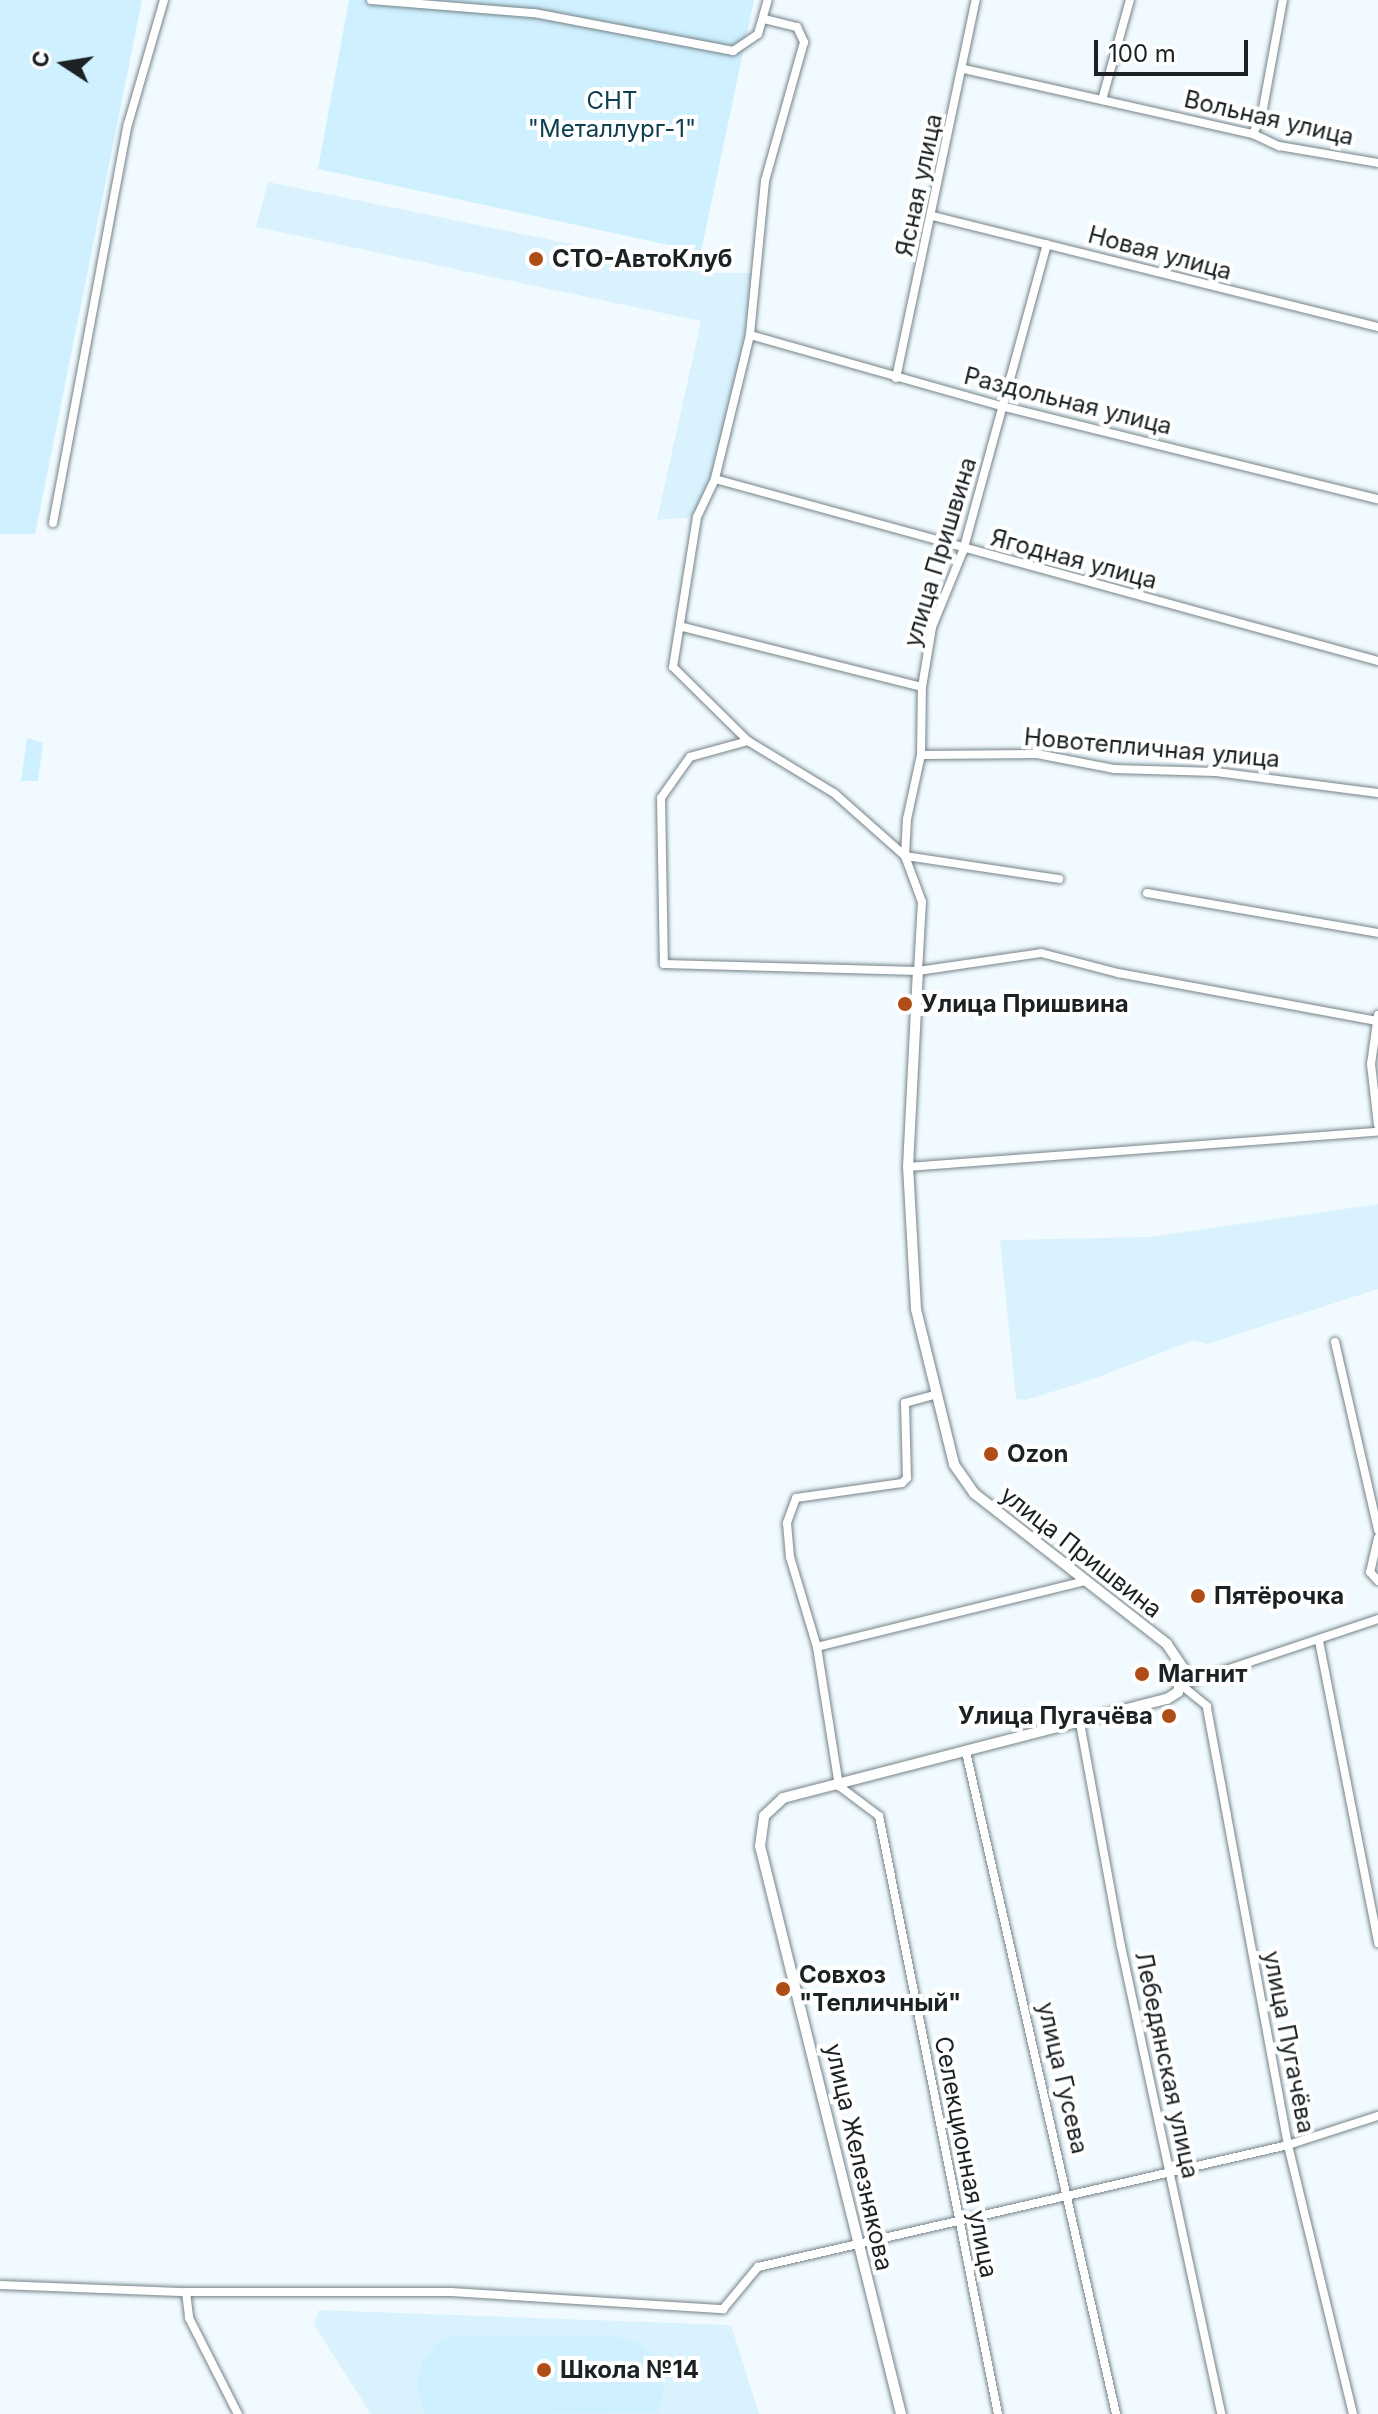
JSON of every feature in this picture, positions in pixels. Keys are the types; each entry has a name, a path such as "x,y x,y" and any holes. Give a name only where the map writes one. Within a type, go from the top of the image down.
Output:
{"street":[{"path":"53,523 128,124 164,0"},
{"path":"371,0 534,13 733,51 758,34 768,0"},
{"name":"Ясная улица","path":"896,378 933,216 976,0"},
{"path":"1102,100 1130,0"},
{"path":"1253,134 1262,114 1283,0"},
{"path":"764,19 797,27 804,42 765,181 750,335 715,479 697,517 683,627 673,667 748,741 834,793 905,856 1059,879"},
{"name":"Вольная улица","path":"964,69 1253,134 1279,146 1378,163"},
{"name":"Новая улица","path":"933,216 1047,244 1134,270 1378,327"},
{"name":"улица Пришвина","path":"1047,244 1005,407 963,551 932,627 922,687 921,755 907,819 905,856 922,902 908,1167 916,1309 934,1395 954,1464 974,1493 1167,1644 1183,1668 1181,1685"},
{"name":"Раздольная улица","path":"750,335 1005,407 1378,499"},
{"name":"Ягодная улица","path":"715,479 963,551 1378,661"},
{"path":"683,627 922,687"},
{"path":"748,741 690,757 661,798 664,964 918,971 1041,953 1118,973 1377,1018 1371,1064 1378,1125"},
{"name":"Новотепличная улица","path":"921,755 1037,754 1114,769 1216,772 1378,793"},
{"path":"1147,893 1378,933"},
{"path":"908,1167 1378,1132"},
{"path":"1335,1342 1378,1530"},
{"path":"934,1395 905,1403 907,1478 902,1483 796,1498 791,1504 790,1557 817,1647 839,1786 1167,1699 1181,1685 1378,1619"},
{"path":"1378,1538 1370,1572 1378,1581"},
{"path":"817,1647 1086,1581"},
{"path":"1319,1641 1378,1943"},
{"name":"улица Пугачёва","path":"1181,1685 1207,1706 1288,2145 1353,2414"},
{"name":"Лебедянская улица","path":"1080,1723 1169,2173 1221,2414"},
{"name":"улица Гусева","path":"966,1752 1070,2195 1116,2414"},
{"name":"улица Железнякова","path":"839,1786 783,1798 764,1816 760,1846 901,2414"},
{"name":"Селекционная улица","path":"839,1786 879,1816 998,2414"},
{"path":"0,2285 186,2292 451,2292 723,2309 758,2267 858,2241 1288,2145 1378,2116"},
{"path":"186,2292 189,2318 238,2414"}],"shaded area":[{"path":"268,182 713,273 756,273 750,335 715,479 697,517 657,520 701,321 256,227"},
{"path":"1378,1204 1378,1289 1207,1344 1194,1340 1093,1379 1026,1400 1016,1399 1000,1240 1150,1237"},
{"name":"Школа №14","path":"319,2310 731,2325 759,2414 371,2414 314,2325"}],"green space":[{"path":"0,0 142,0 35,534 0,534"},
{"name":"СНТ \"Металлург-1\"","path":"349,0 754,0 701,252 318,169"},
{"path":"27,738 43,743 38,781 21,781"},
{"path":"453,2335 619,2337 642,2345 659,2362 665,2387 657,2413 424,2414 417,2385 422,2362 438,2342"}],"place":[{"name":"СТО-АвтоКлуб","path":"536,259"},
{"name":"Улица Пришвина","path":"905,1004"},
{"name":"Ozon","path":"991,1454"},
{"name":"Пятёрочка","path":"1198,1596"},
{"name":"Магнит","path":"1142,1674"},
{"name":"Улица Пугачёва","path":"1169,1716"},
{"name":"Совхоз \"Тепличный\"","path":"783,1989"},
{"name":"Школа №14","path":"544,2370"}]}
